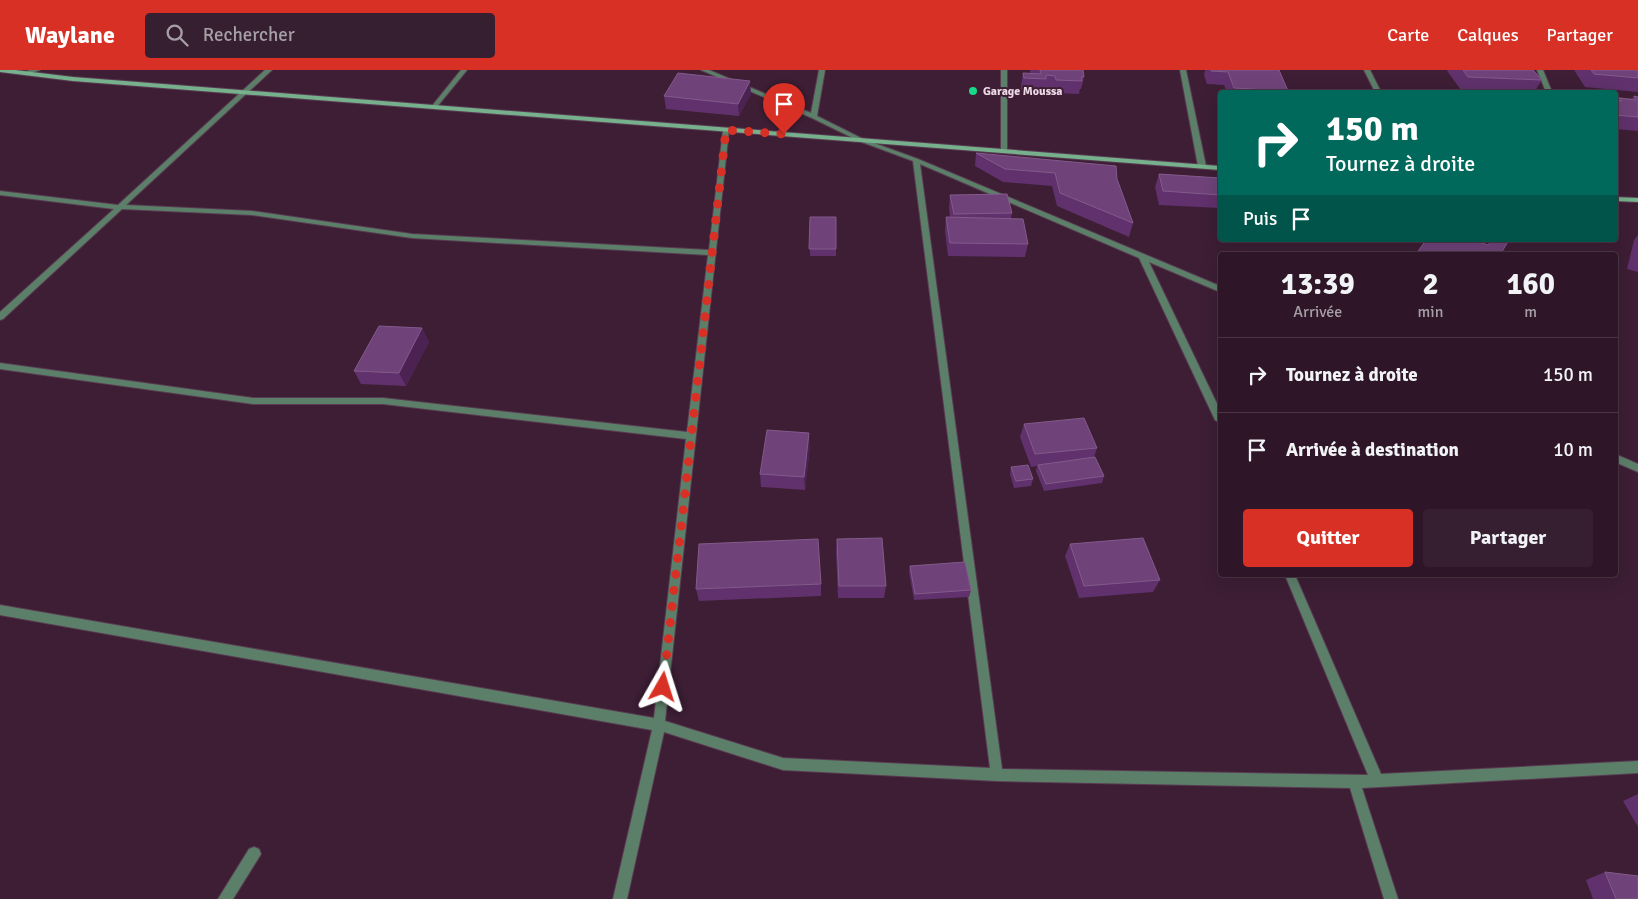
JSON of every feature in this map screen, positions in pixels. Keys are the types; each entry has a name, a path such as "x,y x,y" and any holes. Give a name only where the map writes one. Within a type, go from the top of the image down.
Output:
{"street":[{"path":"0,70 26,74 243,92 1218,168"},
{"path":"26,74 37,70"},
{"path":"0,317 269,70"},
{"path":"434,107 464,70"},
{"path":"704,70 814,117 861,140 916,160 1218,288"},
{"path":"814,117 822,70"},
{"path":"1004,70 1004,151"},
{"path":"1183,70 1202,166"},
{"path":"1367,70 1377,90"},
{"path":"1540,70 1548,90"},
{"path":"1618,100 1638,102"},
{"path":"620,899 659,725 726,130"},
{"path":"916,160 997,775"},
{"path":"0,193 119,207 252,213 412,236 712,253"},
{"path":"1618,198 1638,200"},
{"path":"1143,257 1218,416"},
{"path":"0,366 253,401 383,400 692,436"},
{"path":"1618,459 1638,468"},
{"path":"1291,577 1377,781"},
{"path":"0,610 659,725 783,764 997,775 1354,782 1638,767"},
{"path":"1354,782 1391,899"},
{"path":"226,899 254,854"}],"building":[{"path":"1040,70 1083,70 1084,77 1081,77 1082,81 1056,80 1055,76 1046,75 1046,79 1024,78 1023,73 1041,74"},
{"path":"1279,70 1288,90 1234,88 1228,72 1211,71"},
{"path":"1463,70 1533,70 1542,80 1468,77"},
{"path":"1591,70 1638,70 1638,78 1594,74"},
{"path":"678,73 750,81 738,104 664,96"},
{"path":"1634,96 1638,97 1638,117 1618,115 1618,100 1622,101 1619,98 1636,100"},
{"path":"976,153 1116,166 1117,179 1133,223 1060,193 1055,173 1005,169"},
{"path":"1159,174 1218,178 1218,195 1163,191"},
{"path":"1007,194 1012,213 954,214 950,195"},
{"path":"810,217 836,217 836,249 809,249"},
{"path":"946,217 1023,219 1028,244 950,243"},
{"path":"1425,242 1479,242 1488,245 1490,242 1508,242 1502,252 1417,252"},
{"path":"379,326 422,328 399,373 354,371"},
{"path":"1084,418 1097,448 1035,454 1024,424"},
{"path":"767,430 809,433 804,477 760,474"},
{"path":"1095,457 1104,476 1046,484 1038,465"},
{"path":"1028,465 1033,479 1016,481 1011,467"},
{"path":"882,538 886,586 839,586 837,539"},
{"path":"1143,538 1160,580 1084,586 1070,544"},
{"path":"818,539 821,584 696,589 699,544"},
{"path":"965,562 971,590 915,594 910,566"},
{"path":"1605,872 1638,876 1638,899 1616,899"}],"place":[{"name":"Garage Moussa","path":"973,91"}],"route":[{"path":"663,687 726,130 784,134"}]}
